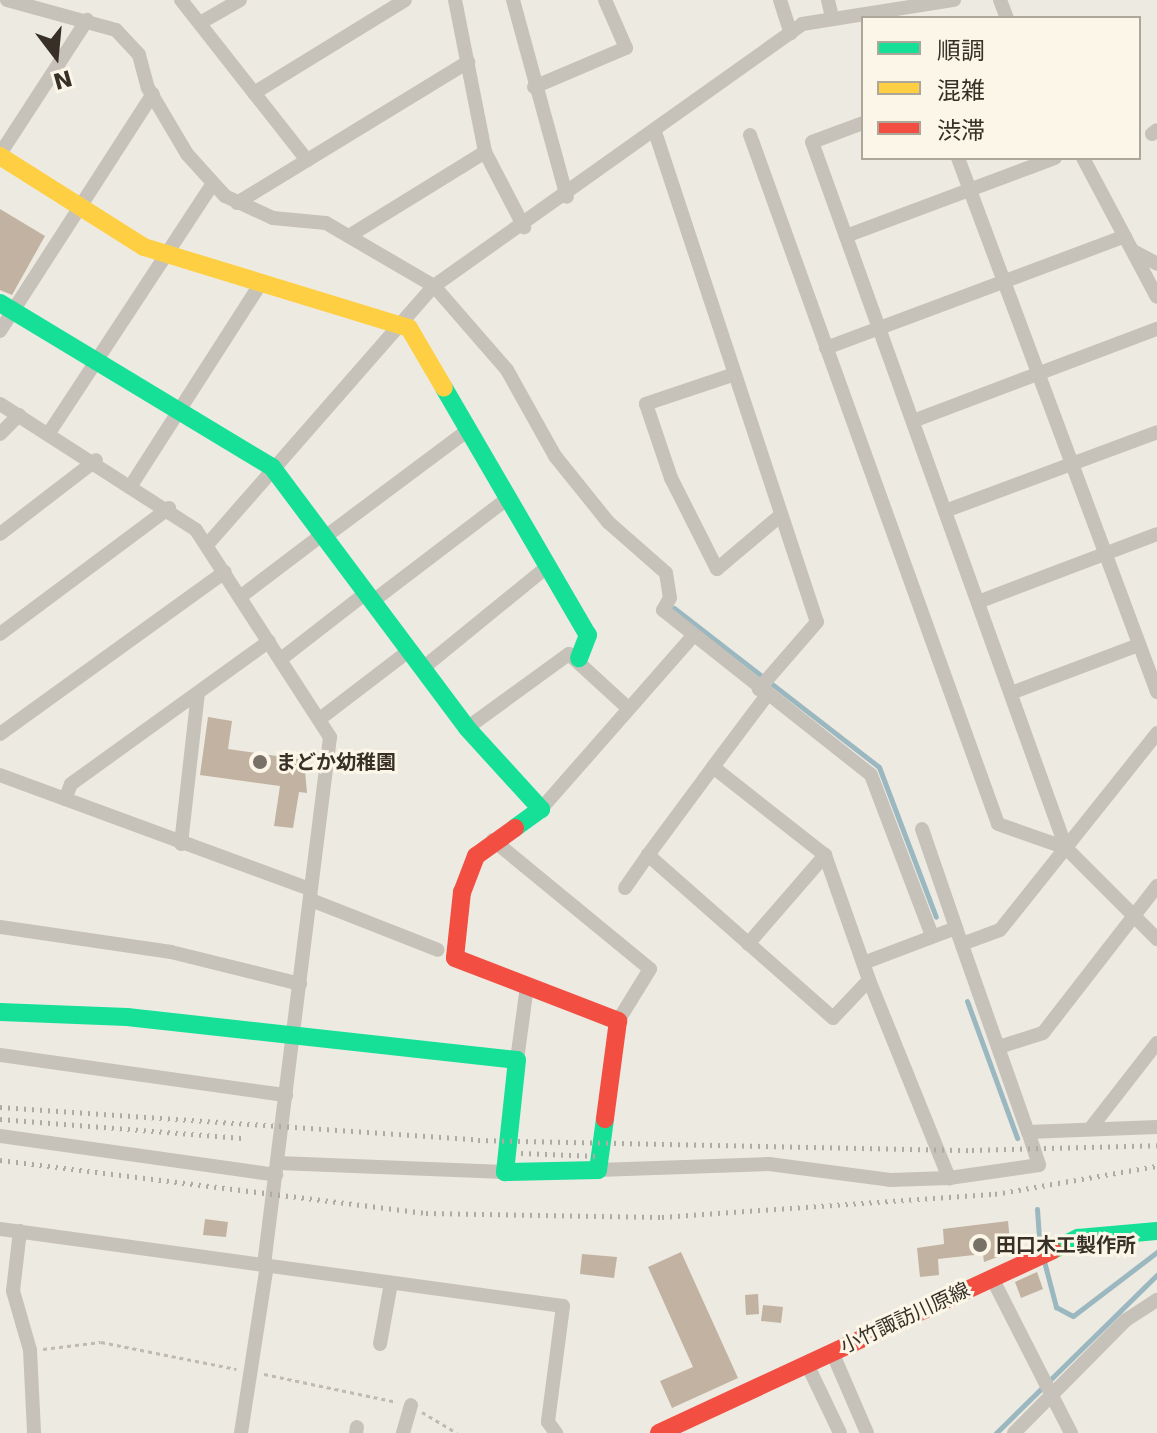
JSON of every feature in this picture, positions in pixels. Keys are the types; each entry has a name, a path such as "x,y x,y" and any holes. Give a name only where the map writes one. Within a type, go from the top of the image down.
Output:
{"street":[{"path":"7,0 87,20 129,41 153,94 211,186 237,203 273,218 313,219 349,236 434,286 507,370 555,456 608,522 666,573 670,598 663,610 692,637 765,686 871,775 932,936"},
{"path":"181,0 307,160"},
{"path":"200,23 240,0"},
{"path":"254,93 405,0"},
{"path":"455,0 485,152 524,227"},
{"path":"513,0 534,87 567,197"},
{"path":"534,87 626,48 605,0"},
{"path":"780,0 791,33"},
{"path":"828,0 832,18"},
{"path":"207,545 396,322 434,286 567,197 791,33 832,18 954,0"},
{"path":"87,20 0,155 78,207 165,256 409,328 588,635 579,658"},
{"path":"237,203 468,62"},
{"path":"0,331 6,307 78,207 153,94"},
{"path":"861,124 812,142 1066,848 1132,918 1157,939"},
{"path":"625,888 713,767 765,686 817,622 655,132"},
{"path":"750,135 998,824 1066,848"},
{"path":"349,236 485,152"},
{"path":"959,160 1157,692"},
{"path":"846,236 1050,160"},
{"path":"1084,160 1157,297"},
{"path":"49,433 211,186"},
{"path":"826,348 1125,236"},
{"path":"1133,251 1157,264"},
{"path":"132,484 261,283"},
{"path":"6,307 272,467 467,728 541,809"},
{"path":"913,421 1157,329"},
{"path":"735,374 646,404 671,478 717,569 781,515"},
{"path":"0,404 96,460 169,508 207,545 321,718 330,737 266,1266 241,1433"},
{"path":"0,434 19,415"},
{"path":"240,597 468,430"},
{"path":"945,511 1157,432"},
{"path":"0,534 96,460"},
{"path":"281,659 508,498"},
{"path":"0,634 169,508"},
{"path":"978,602 1157,534"},
{"path":"423,668 547,567"},
{"path":"0,734 225,572"},
{"path":"618,1021 455,958 468,871 493,840 541,809 692,637"},
{"path":"65,799 71,784 269,641"},
{"path":"1011,693 1139,645"},
{"path":"321,718 410,650"},
{"path":"467,728 569,654 579,658 629,709"},
{"path":"181,844 198,693"},
{"path":"962,944 1000,930 1157,733"},
{"path":"713,767 825,855 866,962 869,980 949,1178"},
{"path":"0,775 311,894 438,950"},
{"path":"0,1136 277,1169 505,1172 769,1164 890,1180 949,1178 1039,1165 922,829"},
{"path":"493,840 650,969 618,1021 598,1170"},
{"path":"648,855 833,1018 869,980"},
{"path":"748,944 825,855"},
{"path":"999,1047 1043,1033 1157,886"},
{"path":"0,927 171,952 300,984"},
{"path":"866,962 956,928"},
{"path":"505,1172 527,986"},
{"path":"0,1012 295,1034 517,1060"},
{"path":"1090,1129 1157,1043"},
{"path":"0,1055 286,1095"},
{"path":"1028,1132 1157,1127"},
{"path":"0,1229 563,1306 548,1422 556,1433"},
{"path":"20,1231 13,1291 30,1350 34,1433"},
{"name":"小竹諏訪川原線","path":"659,1433 1095,1232 1157,1231"},
{"path":"992,1278 1071,1433"},
{"path":"380,1344 391,1283"},
{"path":"1014,1433 1126,1320 1157,1300"},
{"path":"832,1352 867,1433"},
{"path":"807,1364 840,1433"},
{"path":"403,1433 411,1405"}],"building":[{"path":"0,209 45,236 12,295 0,290"},
{"path":"208,717 232,721 228,749 304,760 307,793 299,792 293,828 274,826 280,786 200,775"},
{"path":"205,1219 228,1222 226,1237 203,1235"},
{"name":"田口木工製作所","path":"1008,1221 1011,1252 984,1262 983,1254 938,1259 939,1275 920,1277 917,1248 944,1244 943,1229"},
{"path":"681,1252 738,1378 672,1408 660,1381 693,1367 648,1267"},
{"path":"582,1254 617,1257 614,1278 580,1274"},
{"path":"1037,1272 1043,1289 1021,1298 1015,1282"},
{"path":"758,1294 759,1314 746,1315 745,1295"},
{"path":"763,1305 783,1307 781,1323 761,1321"}],"waterway":[{"path":"674,608 879,767 936,917"},
{"path":"967,1001 1017,1138"},
{"path":"1037,1209 1040,1248"},
{"path":"1044,1261 1056,1307 1073,1316 1157,1252"},
{"path":"996,1433 1157,1275"}],"railway":[{"path":"0,1107 478,1140 972,1150 1157,1145"},
{"path":"0,1119 242,1138"},
{"path":"521,1153 597,1156"},
{"path":"0,1160 426,1213 662,1217 995,1194 1157,1166"}],"traffic: fast":[{"path":"0,303 272,467 467,728 541,809 515,828"},
{"path":"444,388 588,635 579,658"},
{"path":"0,1012 127,1017 517,1060 505,1172 598,1170 605,1119"},
{"path":"1053,1250 1078,1238 1157,1231"}],"traffic: slow":[{"path":"0,156 144,247 409,328 444,388"}],"traffic: jam":[{"path":"515,828 476,856 462,892 455,958 618,1021 605,1119"},
{"path":"659,1433 1053,1250"}],"place":[{"name":"まどか幼稚園","path":"260,762"},
{"name":"田口木工製作所","path":"980,1245"}]}
